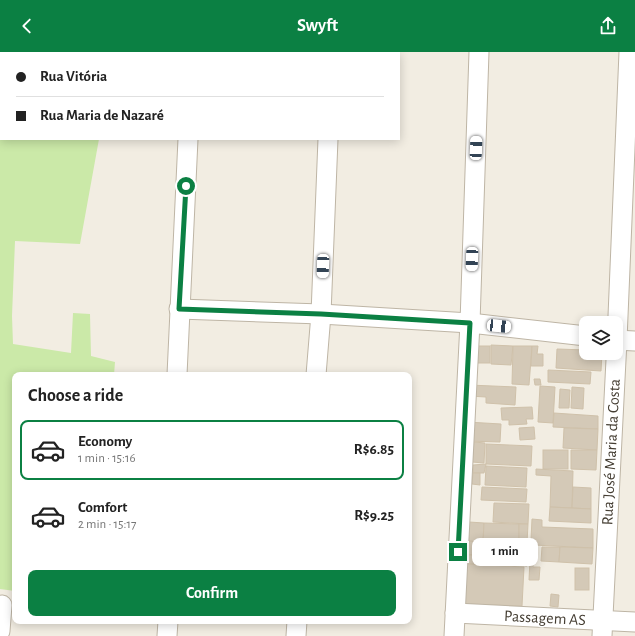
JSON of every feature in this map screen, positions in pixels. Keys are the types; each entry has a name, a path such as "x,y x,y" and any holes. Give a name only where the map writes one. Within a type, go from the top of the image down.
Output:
{"street":[{"path":"454,636 470,323 479,52"},
{"name":"Rua José Maria da Costa","path":"623,340 629,52"},
{"path":"177,372 188,140"},
{"path":"316,372 321,314 328,140"},
{"path":"179,309 321,314 470,323 579,335"},
{"name":"Rua José Maria da Costa","path":"602,628 622,360"},
{"path":"0,631 2,605"},
{"name":"Passagem AS","path":"455,613 602,628 635,622"},
{"path":"167,636 168,624"},
{"path":"296,636 297,624"}],"green space":[{"path":"0,140 99,140 80,244 15,241 12,316 13,344 71,353 73,313 90,314 91,356 115,362 114,372 12,372 12,591 0,589"}],"building":[{"path":"491,345 513,346 511,365 491,364"},
{"path":"474,346 490,346 490,363 474,363"},
{"path":"513,346 532,346 529,385 512,384"},
{"path":"532,346 538,346 537,354 543,354 543,366 531,366"},
{"path":"557,349 579,350 579,360 602,360 601,371 556,368"},
{"path":"548,370 591,372 590,384 548,382"},
{"path":"534,379 540,379 541,385 535,385"},
{"path":"469,385 516,387 515,405 486,403 486,397 469,396"},
{"path":"540,386 555,387 553,423 538,422"},
{"path":"572,387 584,388 583,409 571,408"},
{"path":"560,389 570,390 569,408 559,408"},
{"path":"532,407 533,419 526,419 527,424 509,425 509,420 502,420 501,408"},
{"path":"554,413 598,416 598,429 553,427"},
{"path":"467,422 501,424 500,442 466,441"},
{"path":"534,427 535,439 520,440 519,428"},
{"path":"564,428 598,429 597,450 563,448"},
{"path":"474,442 485,443 484,463 472,462"},
{"path":"486,444 532,446 531,466 486,464"},
{"path":"543,450 568,450 568,469 543,469"},
{"path":"571,450 597,450 596,470 571,469"},
{"path":"486,464 484,473 473,473 473,465"},
{"path":"486,466 527,468 526,487 485,485"},
{"path":"536,469 573,471 572,508 550,507 551,476 536,475"},
{"path":"473,473 480,473 480,485 472,484"},
{"path":"482,487 527,489 526,502 481,500"},
{"path":"573,487 591,488 591,509 572,508"},
{"path":"494,503 529,504 528,524 493,522"},
{"path":"550,507 591,509 591,523 549,521"},
{"path":"532,519 542,520 542,527 593,529 593,548 534,545 533,567 540,567 539,580 529,580"},
{"path":"469,522 484,523 483,542 468,541"},
{"path":"484,523 519,524 519,542 483,542"},
{"path":"519,524 528,524 527,543 519,542"},
{"path":"468,541 483,542 482,555 467,555"},
{"path":"483,542 527,543 527,566 482,564"},
{"path":"542,547 560,547 559,562 541,561"},
{"path":"560,547 593,548 592,564 559,562"},
{"path":"467,555 482,555 482,564 467,564"},
{"path":"467,564 524,567 522,606 465,604"},
{"path":"575,568 589,568 589,590 575,590"},
{"path":"551,594 559,595 558,607 550,606"}],"route":[{"path":"186,186 179,309 321,314 470,323 458,552"}]}
